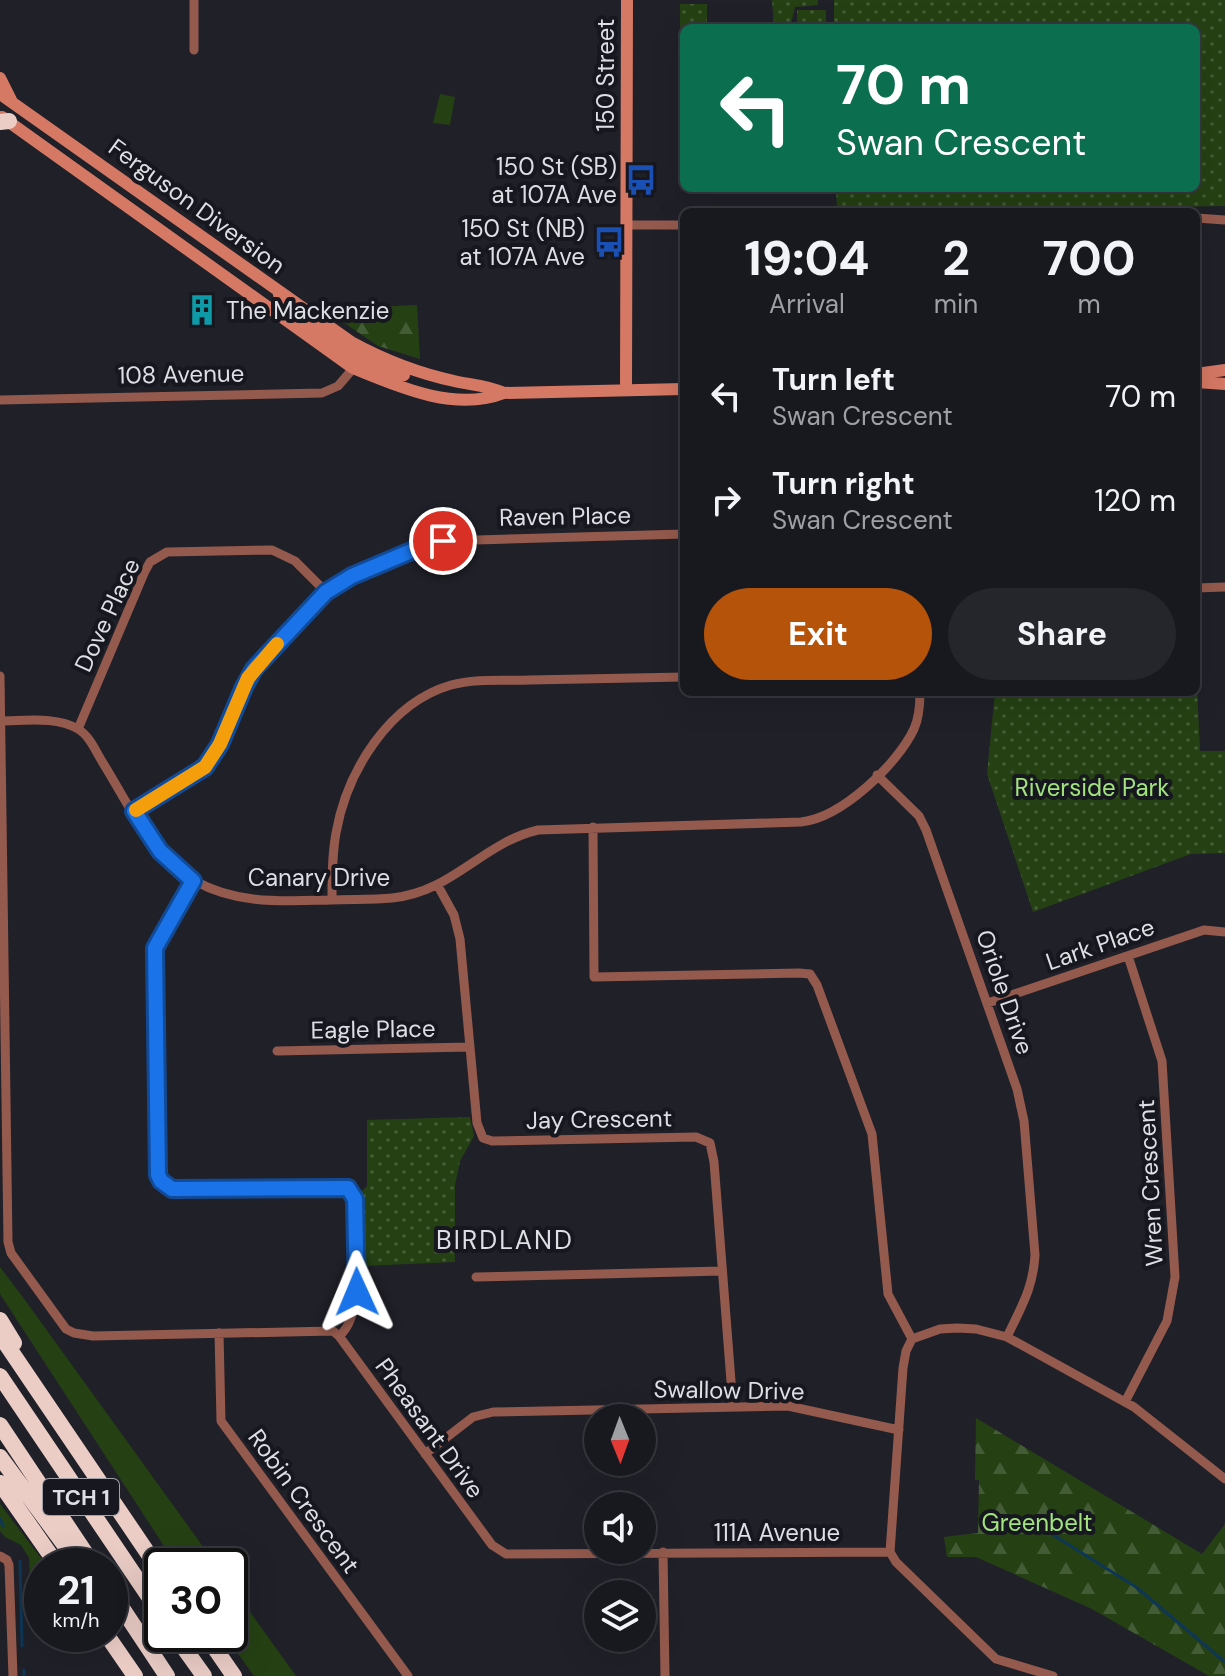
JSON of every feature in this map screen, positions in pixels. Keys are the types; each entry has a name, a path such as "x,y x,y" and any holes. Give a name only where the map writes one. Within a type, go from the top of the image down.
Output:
{"highway":[{"path":"0,1320 74,1444"},
{"path":"0,1335 144,1548"},
{"name":"TCH 1","path":"0,1376 144,1589"},
{"name":"TCH 1","path":"0,1425 82,1548"},
{"path":"0,1457 67,1548"},
{"path":"0,1483 45,1548"},
{"path":"0,1493 35,1533"},
{"path":"128,1618 144,1643"},
{"path":"128,1626 144,1645"},
{"path":"118,1652 135,1676"},
{"path":"150,1652 167,1676"},
{"path":"187,1652 204,1676"},
{"path":"217,1652 234,1676"}],"main road":[{"name":"150 Street","path":"626,390 627,0"},
{"path":"0,78 6,97"},
{"name":"Ferguson Diversion","path":"6,97 278,291 283,307 361,360"},
{"name":"Ferguson Diversion","path":"3,120 361,360"},
{"path":"361,360 407,376 431,376 491,387 504,393"},
{"path":"361,360 416,392 437,397 491,398 504,393 680,389"},
{"path":"1200,373 1225,370"},
{"path":"1200,382 1225,384"}],"street":[{"path":"194,0 194,50"},
{"path":"1200,218 1225,220"},
{"path":"627,225 680,225"},
{"name":"108 Avenue","path":"0,400 322,393 338,386 361,360"},
{"name":"Raven Place","path":"134,811 205,767 220,744 254,669 326,592 352,576 443,541 680,534"},
{"name":"Dove Place","path":"78,729 145,571 157,556 180,551 272,550 295,561 326,592"},
{"path":"1200,588 1225,587"},
{"path":"0,676 2,1004 6,1212 11,1253 61,1323 74,1333 93,1336 324,1330 339,1336 348,1328 357,1292 355,1199 348,1188 172,1189 158,1175 155,948 193,881"},
{"path":"332,900 336,829 354,778 387,726 418,698 453,685 489,680 680,677"},
{"path":"877,775 905,744 916,725 920,696"},
{"path":"0,721 54,722 78,729"},
{"name":"Canary Drive","path":"78,729 88,739 160,851 193,881 224,893 258,900 393,898 438,886 495,848 525,833 550,828 811,821 844,806 877,775"},
{"name":"Oriole Drive","path":"877,775 919,816 988,1003 1022,1107 1035,1255 1031,1288 1007,1337"},
{"path":"593,827 594,977 810,974 817,985 872,1134 888,1294 912,1339"},
{"name":"Jay Crescent","path":"438,886 458,928 478,1129 487,1140 696,1137 706,1140 713,1153 733,1407"},
{"name":"Lark Place","path":"988,1003 1204,930 1225,932"},
{"name":"Wren Crescent","path":"1125,1402 1167,1321 1175,1277 1162,1061 1128,956"},
{"name":"Eagle Place","path":"277,1051 469,1047"},
{"path":"476,1277 722,1271"},
{"path":"1051,1676 996,1659 896,1562 890,1552 903,1368 912,1339 940,1329 957,1328 1007,1337 1125,1402 1225,1479"},
{"name":"Robin Crescent","path":"219,1333 221,1421 408,1676"},
{"name":"Pheasant Drive","path":"339,1336 500,1553 663,1552"},
{"name":"Swallow Drive","path":"425,1454 473,1417 487,1413 796,1406 899,1430"},
{"path":"663,1552 665,1676"},
{"name":"111A Avenue","path":"663,1552 890,1552"},
{"path":"3,1557 9,1565 13,1676"}],"green space":[{"path":"772,0 818,0 818,5 795,7 791,24 774,24"},
{"path":"834,0 1225,0 1225,206 837,208 836,192 1200,192 1200,24 834,24"},
{"path":"680,4 707,4 707,24 680,24"},
{"path":"797,10 826,10 826,24 797,24"},
{"path":"440,94 455,97 450,125 433,123"},
{"path":"417,305 420,359 378,346 337,318 336,309"},
{"name":"Riverside Park","path":"995,696 1197,696 1200,751 1225,751 1225,853 1191,854 1033,912 987,774"},
{"path":"470,1117 474,1136 460,1161 455,1185 455,1262 363,1266 360,1193 367,1186 367,1120"},
{"path":"0,1267 204,1548 165,1548 0,1294"},
{"name":"Greenbelt","path":"976,1418 1202,1554 1225,1524 1225,1676 1209,1676 1092,1609 976,1557 947,1557 944,1537 978,1533"},
{"path":"0,1504 33,1548 24,1550 0,1531"},
{"path":"248,1609 296,1676 254,1676 237,1652 248,1652"}],"waterway":[{"path":"0,1519 3,1526"},
{"path":"1039,1526 1136,1587 1225,1662"},
{"path":"20,1561 22,1646"},
{"path":"24,1670 24,1676"}],"slow traffic":[{"path":"136,810 205,767 220,744 248,678 277,644"}],"place":[{"name":"150 St (SB) at 107A Ave","path":"641,180"},
{"name":"150 St (NB) at 107A Ave","path":"609,242"},
{"name":"The Mackenzie","path":"202,310"}],"district":[{"name":"BIRDLAND","path":"505,1240"}],"route":[{"path":"357,1292 355,1199 348,1188 172,1189 158,1175 155,948 193,881 152,842 134,811 205,767 220,744 254,669 326,592 352,576 443,541"}]}
